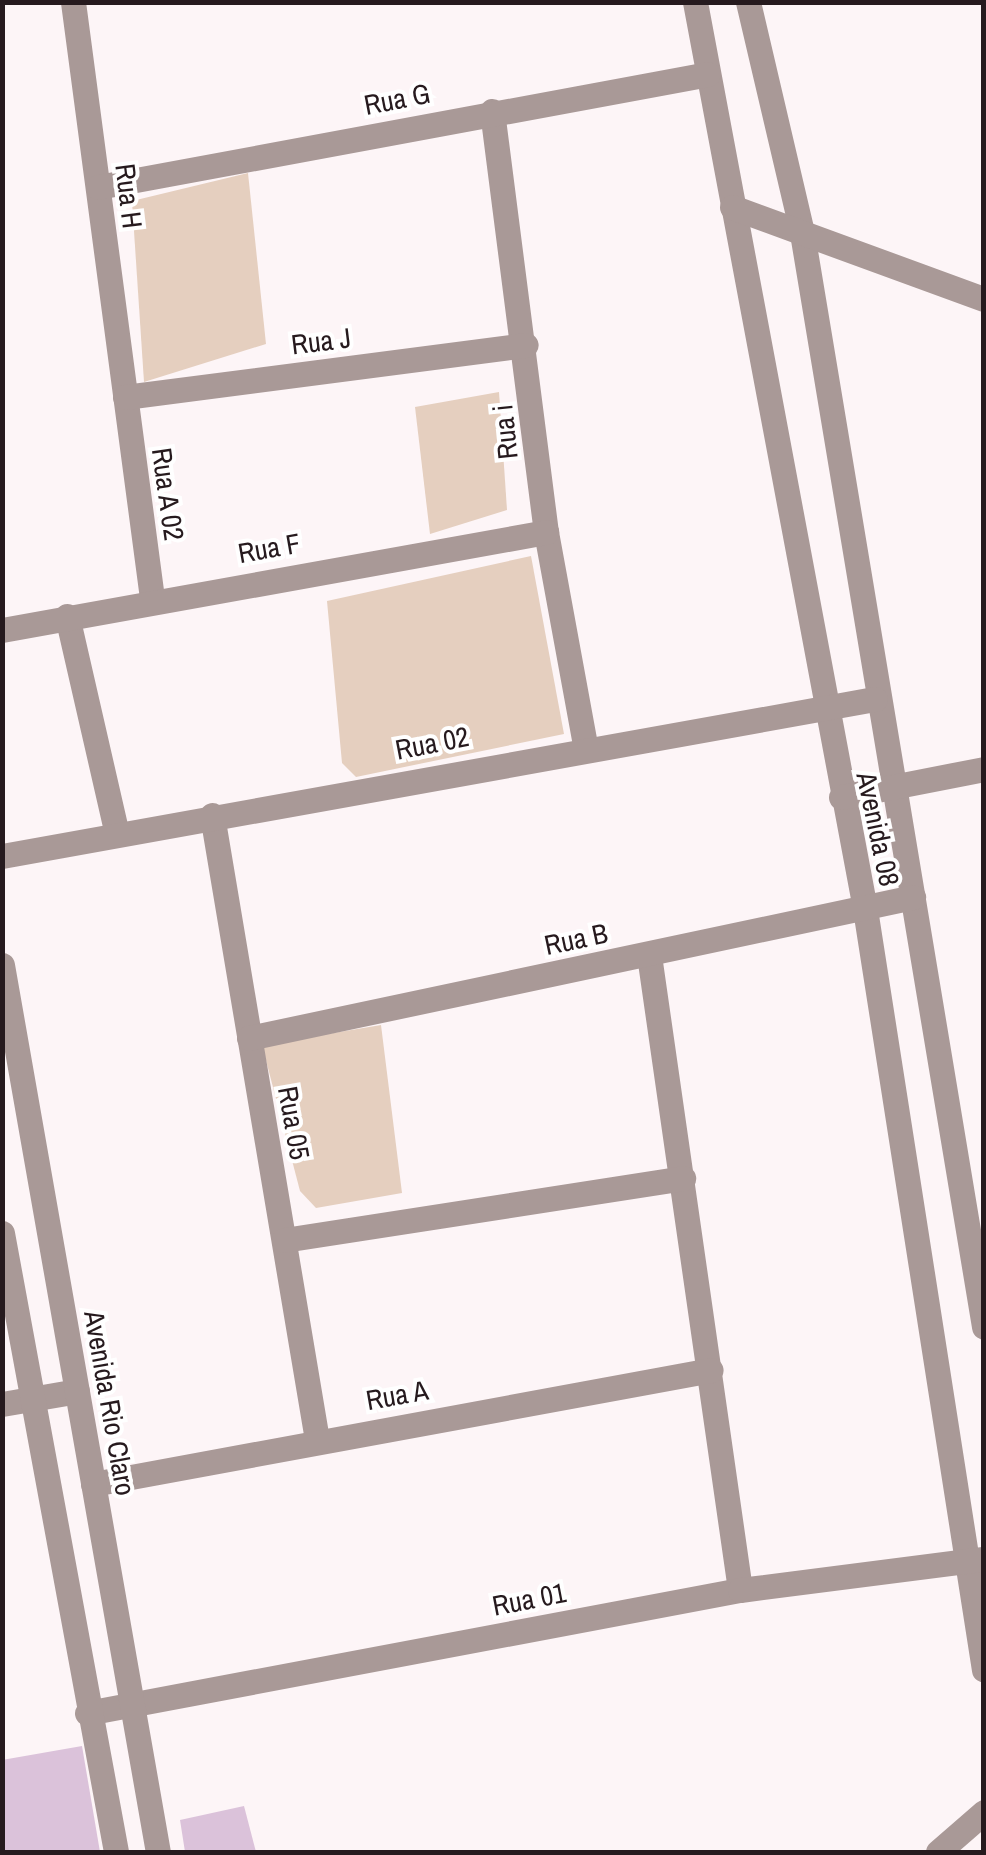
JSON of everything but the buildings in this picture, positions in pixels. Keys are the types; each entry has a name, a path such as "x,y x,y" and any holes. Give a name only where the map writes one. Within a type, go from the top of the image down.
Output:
{"street":[{"name":"Rua H","path":"74,2 125,397"},
{"name":"Avenida 08","path":"695,2 824,713 864,910 975,1562 984,1670"},
{"name":"Avenida 08","path":"748,2 802,232 875,700 914,897 984,1327"},
{"name":"Rua G","path":"98,188 492,111 708,74"},
{"name":"Rua i","path":"492,111 526,345 546,532 585,744"},
{"path":"732,207 984,300"},
{"name":"Rua J","path":"125,397 526,345"},
{"name":"Rua A 02","path":"125,397 152,598"},
{"name":"Rua F","path":"2,630 152,598 546,532"},
{"path":"67,616 118,834"},
{"name":"Rua 02","path":"2,856 585,744 824,713 875,700"},
{"path":"841,797 984,769"},
{"name":"Rua 05","path":"212,815 317,1440"},
{"name":"Rua B","path":"250,1038 914,897"},
{"path":"649,954 740,1590"},
{"name":"Avenida Rio Claro","path":"2,965 158,1852"},
{"path":"284,1240 683,1178"},
{"path":"2,1233 87,1713 116,1852"},
{"name":"Rua A","path":"93,1484 711,1370"},
{"path":"2,1404 77,1390"},
{"name":"Rua 01","path":"87,1713 740,1590 975,1562"},
{"path":"938,1852 984,1812"}],"shaded area":[{"path":"248,173 266,344 144,382 132,201"},
{"path":"499,392 507,510 430,534 415,407"},
{"path":"531,556 564,734 356,777 342,763 327,601"},
{"path":"381,1025 402,1193 316,1208 300,1191 262,1045"}]}
